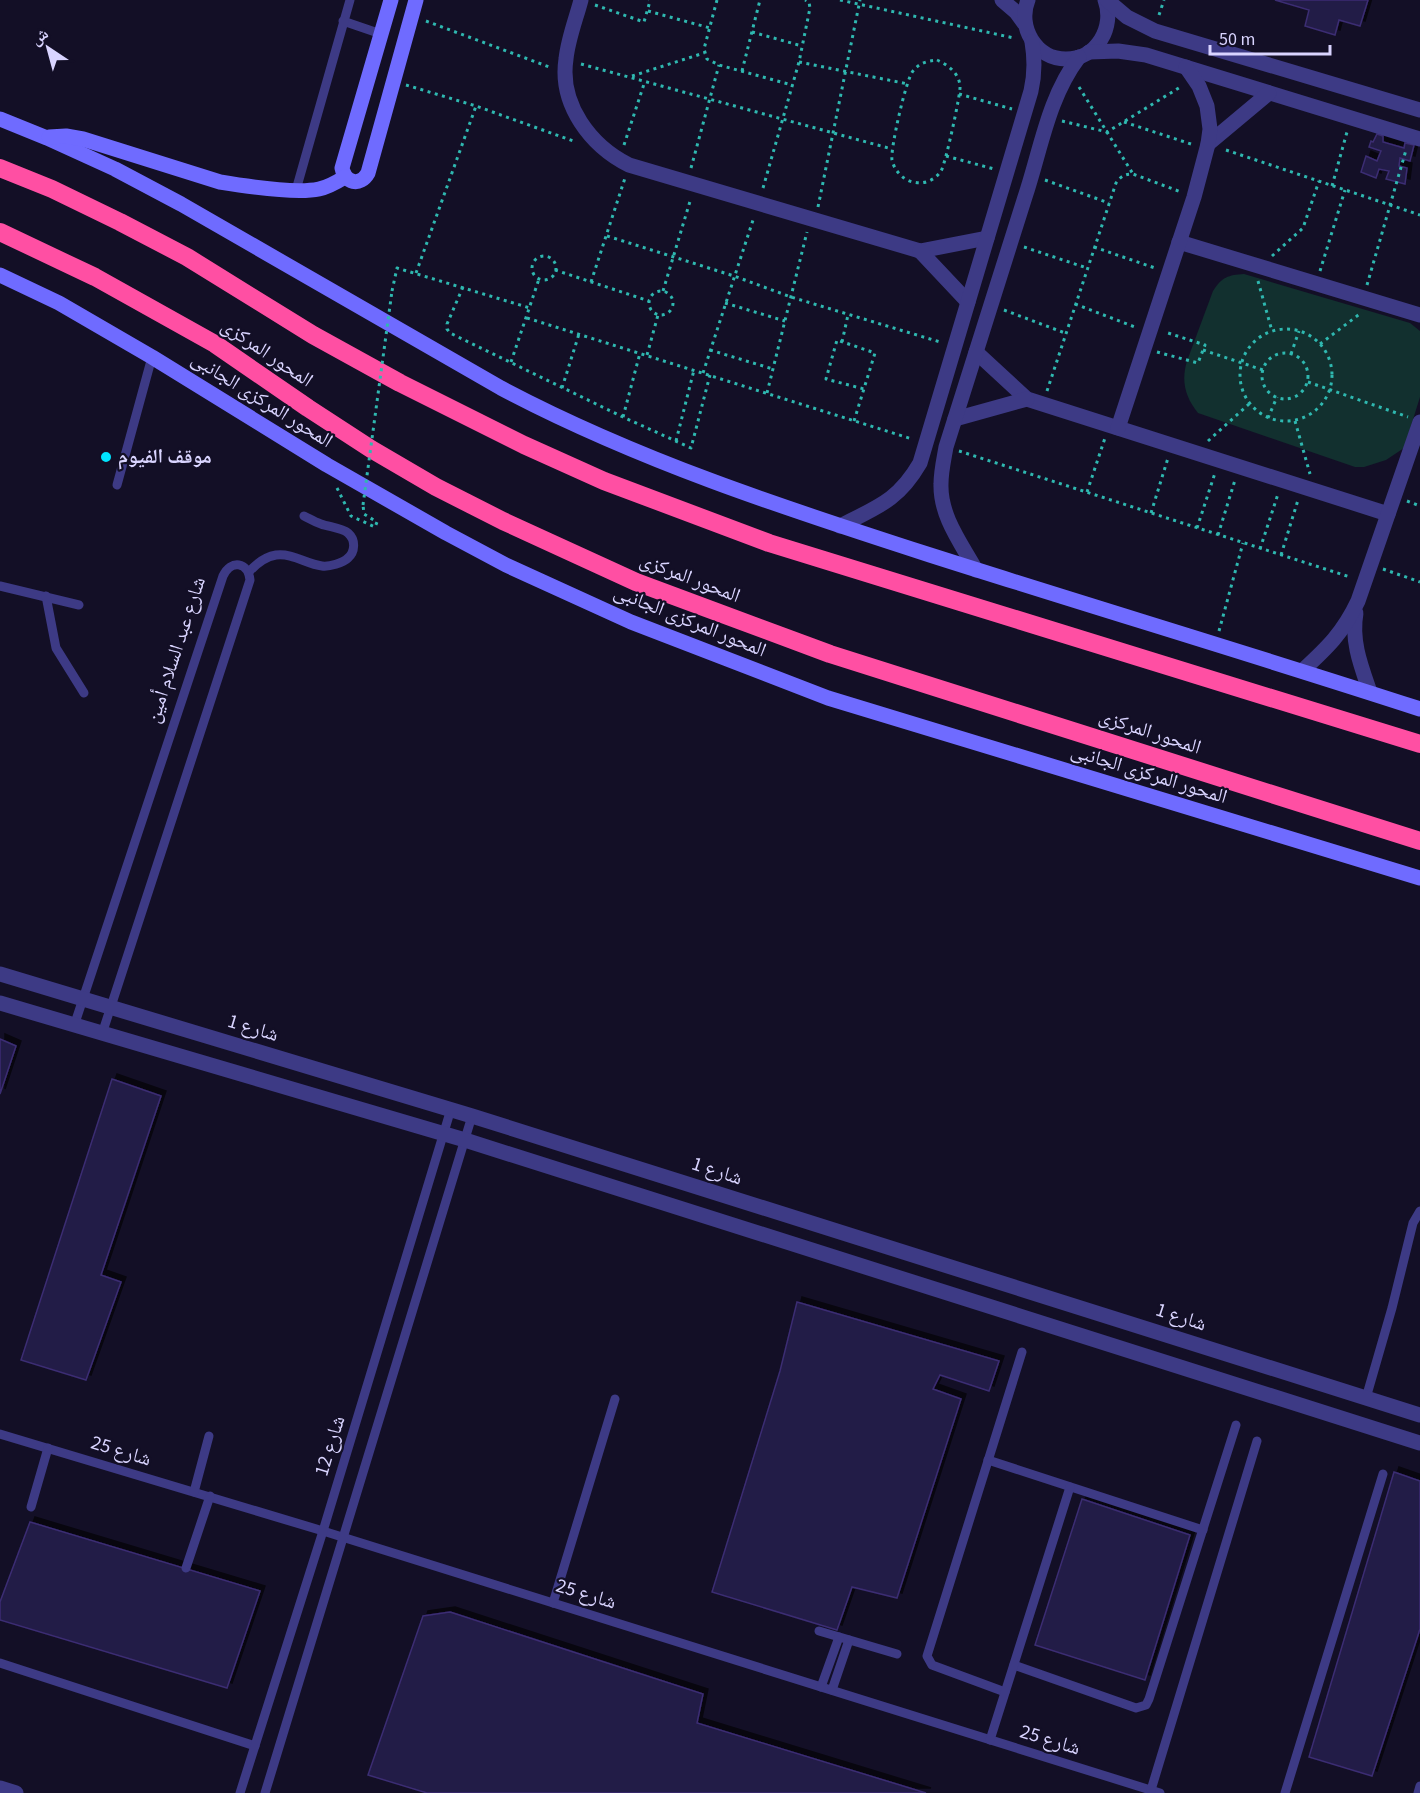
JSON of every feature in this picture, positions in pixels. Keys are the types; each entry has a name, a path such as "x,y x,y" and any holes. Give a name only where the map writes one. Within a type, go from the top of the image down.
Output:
{"highway":[{"name":"المحور المركزى","path":"0,168 52,189 120,222 187,257 312,335 400,383 524,445 604,481 769,543 1420,744"},
{"name":"المحور المركزى","path":"0,232 95,277 215,344 326,420 436,487 503,521 636,582 830,654 1420,841"}],"main road":[{"path":"391,0 343,163 343,172 349,181 355,182 365,178 369,173 416,0"},
{"path":"0,119 115,169 181,204 501,388 554,416 670,465 840,526 1420,709"},
{"path":"47,138 66,136 83,139 220,182 241,186 296,190 317,189 345,177"},
{"name":"المحور المركزى الجانبى","path":"0,275 59,303 152,357 386,500 506,565 631,622 828,698 1420,878"}],"street":[{"path":"840,526 894,497 909,482 920,464 1034,76 1035,59 1032,42 1024,23 1016,12 1002,0"},
{"path":"1024,23 1028,0"},
{"path":"976,570 952,529 942,501 941,471 946,447 1054,101 1069,71 1103,37 1108,17 1106,0"},
{"path":"1106,0 1127,17 1155,31 1420,110"},
{"path":"587,2 565,66 569,96 578,118 591,137 609,153 624,162 920,251 987,238"},
{"path":"1032,42 1053,57 1066,59 1084,54 1132,52 1146,55 1190,73 1269,93 1415,138"},
{"path":"1114,426 1151,330 1208,147 1210,129 1208,106 1200,86 1190,73"},
{"path":"1208,147 1269,93"},
{"path":"1179,242 1420,315"},
{"path":"920,251 968,302"},
{"path":"976,352 1027,399 1388,514"},
{"path":"955,419 1027,399"},
{"path":"1370,693 1355,645 1354,623 1358,601 1388,514 1414,420"},
{"path":"1302,671 1337,638 1358,601"},
{"name":"شارع 1","path":"0,974 451,1109 1420,1415"},
{"path":"0,1003 465,1140 1420,1443"},
{"path":"0,1788 16,1793"}],"lane":[{"path":"296,190 350,0"},
{"path":"343,21 381,34"},
{"path":"117,485 152,357"},
{"path":"102,1034 250,580 249,572 256,564 274,555 284,555 323,567 349,558 353,549 354,544 346,531 319,524 304,516"},
{"name":"شارع عبد السلام أمين","path":"74,1026 223,576 231,565 238,564 249,572"},
{"path":"0,586 79,605"},
{"path":"46,596 56,648 84,693"},
{"name":"شارع 12","path":"240,1793 323,1531 451,1109"},
{"name":"شارع 12","path":"265,1793 472,1116"},
{"path":"1366,1398 1413,1223 1420,1211"},
{"path":"1005,1692 932,1665 927,1656 1022,1352"},
{"path":"553,1603 615,1399"},
{"path":"1014,1665 1136,1708 1146,1705 1236,1425"},
{"name":"شارع 25","path":"0,1434 344,1537 1155,1792"},
{"path":"194,1492 209,1436"},
{"path":"1155,1792 1257,1441"},
{"path":"31,1507 48,1448"},
{"path":"988,1460 1203,1530"},
{"path":"1285,1793 1383,1474"},
{"path":"990,1740 1070,1487"},
{"path":"186,1568 210,1496"},
{"path":"819,1631 897,1654"},
{"path":"822,1687 839,1637"},
{"path":"832,1690 849,1640"},
{"path":"0,1662 255,1746"},
{"path":"1418,1793 1420,1786"}],"path":[{"path":"587,2 644,22 649,0"},
{"path":"717,0 704,53 707,59 719,65 792,86"},
{"path":"742,72 760,0"},
{"path":"703,373 759,203 783,119 810,8 805,0"},
{"path":"840,0 859,2 1032,42"},
{"path":"767,393 813,219 859,2"},
{"path":"648,11 710,28"},
{"path":"411,15 565,66 630,77 892,148"},
{"path":"752,32 802,46"},
{"path":"630,77 704,53"},
{"path":"937,60 956,74 960,88 959,94 944,166 936,178 928,182 913,182 904,179 892,162 892,148 910,75 919,64 937,60"},
{"path":"798,62 908,84"},
{"path":"663,291 674,257 709,99 719,65"},
{"path":"1069,71 1133,174"},
{"path":"1049,117 1107,132 1190,73"},
{"path":"393,81 476,106 576,141"},
{"path":"591,282 607,236 645,81"},
{"path":"959,94 1024,112"},
{"path":"416,273 476,106"},
{"path":"1332,186 1351,118"},
{"path":"1124,122 1319,181 1420,215"},
{"path":"1320,344 1369,300 1390,205 1415,138"},
{"path":"946,156 1007,172"},
{"path":"1042,404 1109,203 1120,177 1133,174 1194,197"},
{"path":"1032,176 1109,203"},
{"path":"1272,331 1257,266 1303,228 1319,181"},
{"path":"1316,284 1345,190"},
{"path":"607,236 734,276 791,297 955,346"},
{"path":"1011,242 1087,268"},
{"path":"1094,247 1169,273"},
{"path":"543,256 552,260 555,270 549,278 539,279 535,276 533,261 543,256"},
{"path":"351,516 375,527 377,522 364,514 363,505 397,268 530,308"},
{"path":"555,270 649,301"},
{"path":"511,363 539,279"},
{"path":"463,287 447,324 448,331 562,388 691,448 710,375"},
{"path":"663,291 672,296 674,306 668,314 658,315 652,312 649,301 654,293 663,291"},
{"path":"725,303 785,321"},
{"path":"1075,304 1151,330 1205,345 1198,363 1144,348"},
{"path":"991,306 1066,333"},
{"path":"647,355 658,315"},
{"path":"842,342 848,315"},
{"path":"527,318 925,443"},
{"path":"1290,329 1310,336 1320,344 1331,366 1330,390 1324,401 1306,417 1295,421 1277,421 1258,412 1243,395 1240,384 1241,363 1246,352 1253,343 1272,331 1290,329"},
{"path":"1291,354 1299,331"},
{"path":"562,388 579,334"},
{"path":"854,421 864,389 875,353 837,340 826,379 864,389"},
{"path":"710,350 773,369"},
{"path":"1203,350 1263,370"},
{"path":"623,417 640,353"},
{"path":"1277,354 1291,354 1303,361 1307,368 1308,382 1301,393 1296,396 1277,397 1266,389 1263,370 1266,363 1277,354"},
{"path":"676,441 694,370"},
{"path":"1308,382 1414,420"},
{"path":"1268,418 1277,397"},
{"path":"1196,453 1249,404"},
{"path":"1281,555 1309,489 1295,421"},
{"path":"1087,492 1114,426"},
{"path":"1151,513 1173,445"},
{"path":"946,447 1364,582"},
{"path":"1197,528 1218,460"},
{"path":"1218,535 1239,467"},
{"path":"1260,549 1282,480"},
{"path":"1216,644 1243,543"},
{"path":"1370,564 1420,582"}],"green space":[{"path":"1244,274 1410,323 1420,331 1420,397 1404,448 1386,460 1364,467 1355,467 1198,413 1185,388 1184,375 1187,361 1213,291 1226,278"}],"building":[{"path":"1275,0 1368,0 1360,26 1339,20 1335,35 1305,26 1309,10"},
{"path":"1377,134 1383,136 1383,142 1404,148 1405,143 1414,145 1410,161 1400,158 1399,166 1407,168 1405,184 1386,179 1389,171 1379,169 1376,178 1361,172 1366,156 1377,161 1381,151 1369,147"},
{"path":"0,1039 16,1046 0,1094"},
{"path":"112,1079 161,1096 101,1275 121,1282 86,1380 21,1360"},
{"path":"797,1302 999,1361 989,1391 940,1375 933,1389 961,1399 897,1598 852,1587 837,1630 712,1592 780,1371"},
{"path":"1394,1472 1420,1481 1420,1629 1372,1776 1309,1757"},
{"path":"1082,1499 1190,1535 1145,1680 1035,1645"},
{"path":"30,1522 260,1591 227,1688 0,1620 0,1602"},
{"path":"450,1612 703,1694 697,1723 926,1793 427,1793 368,1775 423,1616"}],"place":[{"name":"موقف الفيوم","path":"106,457"}]}
